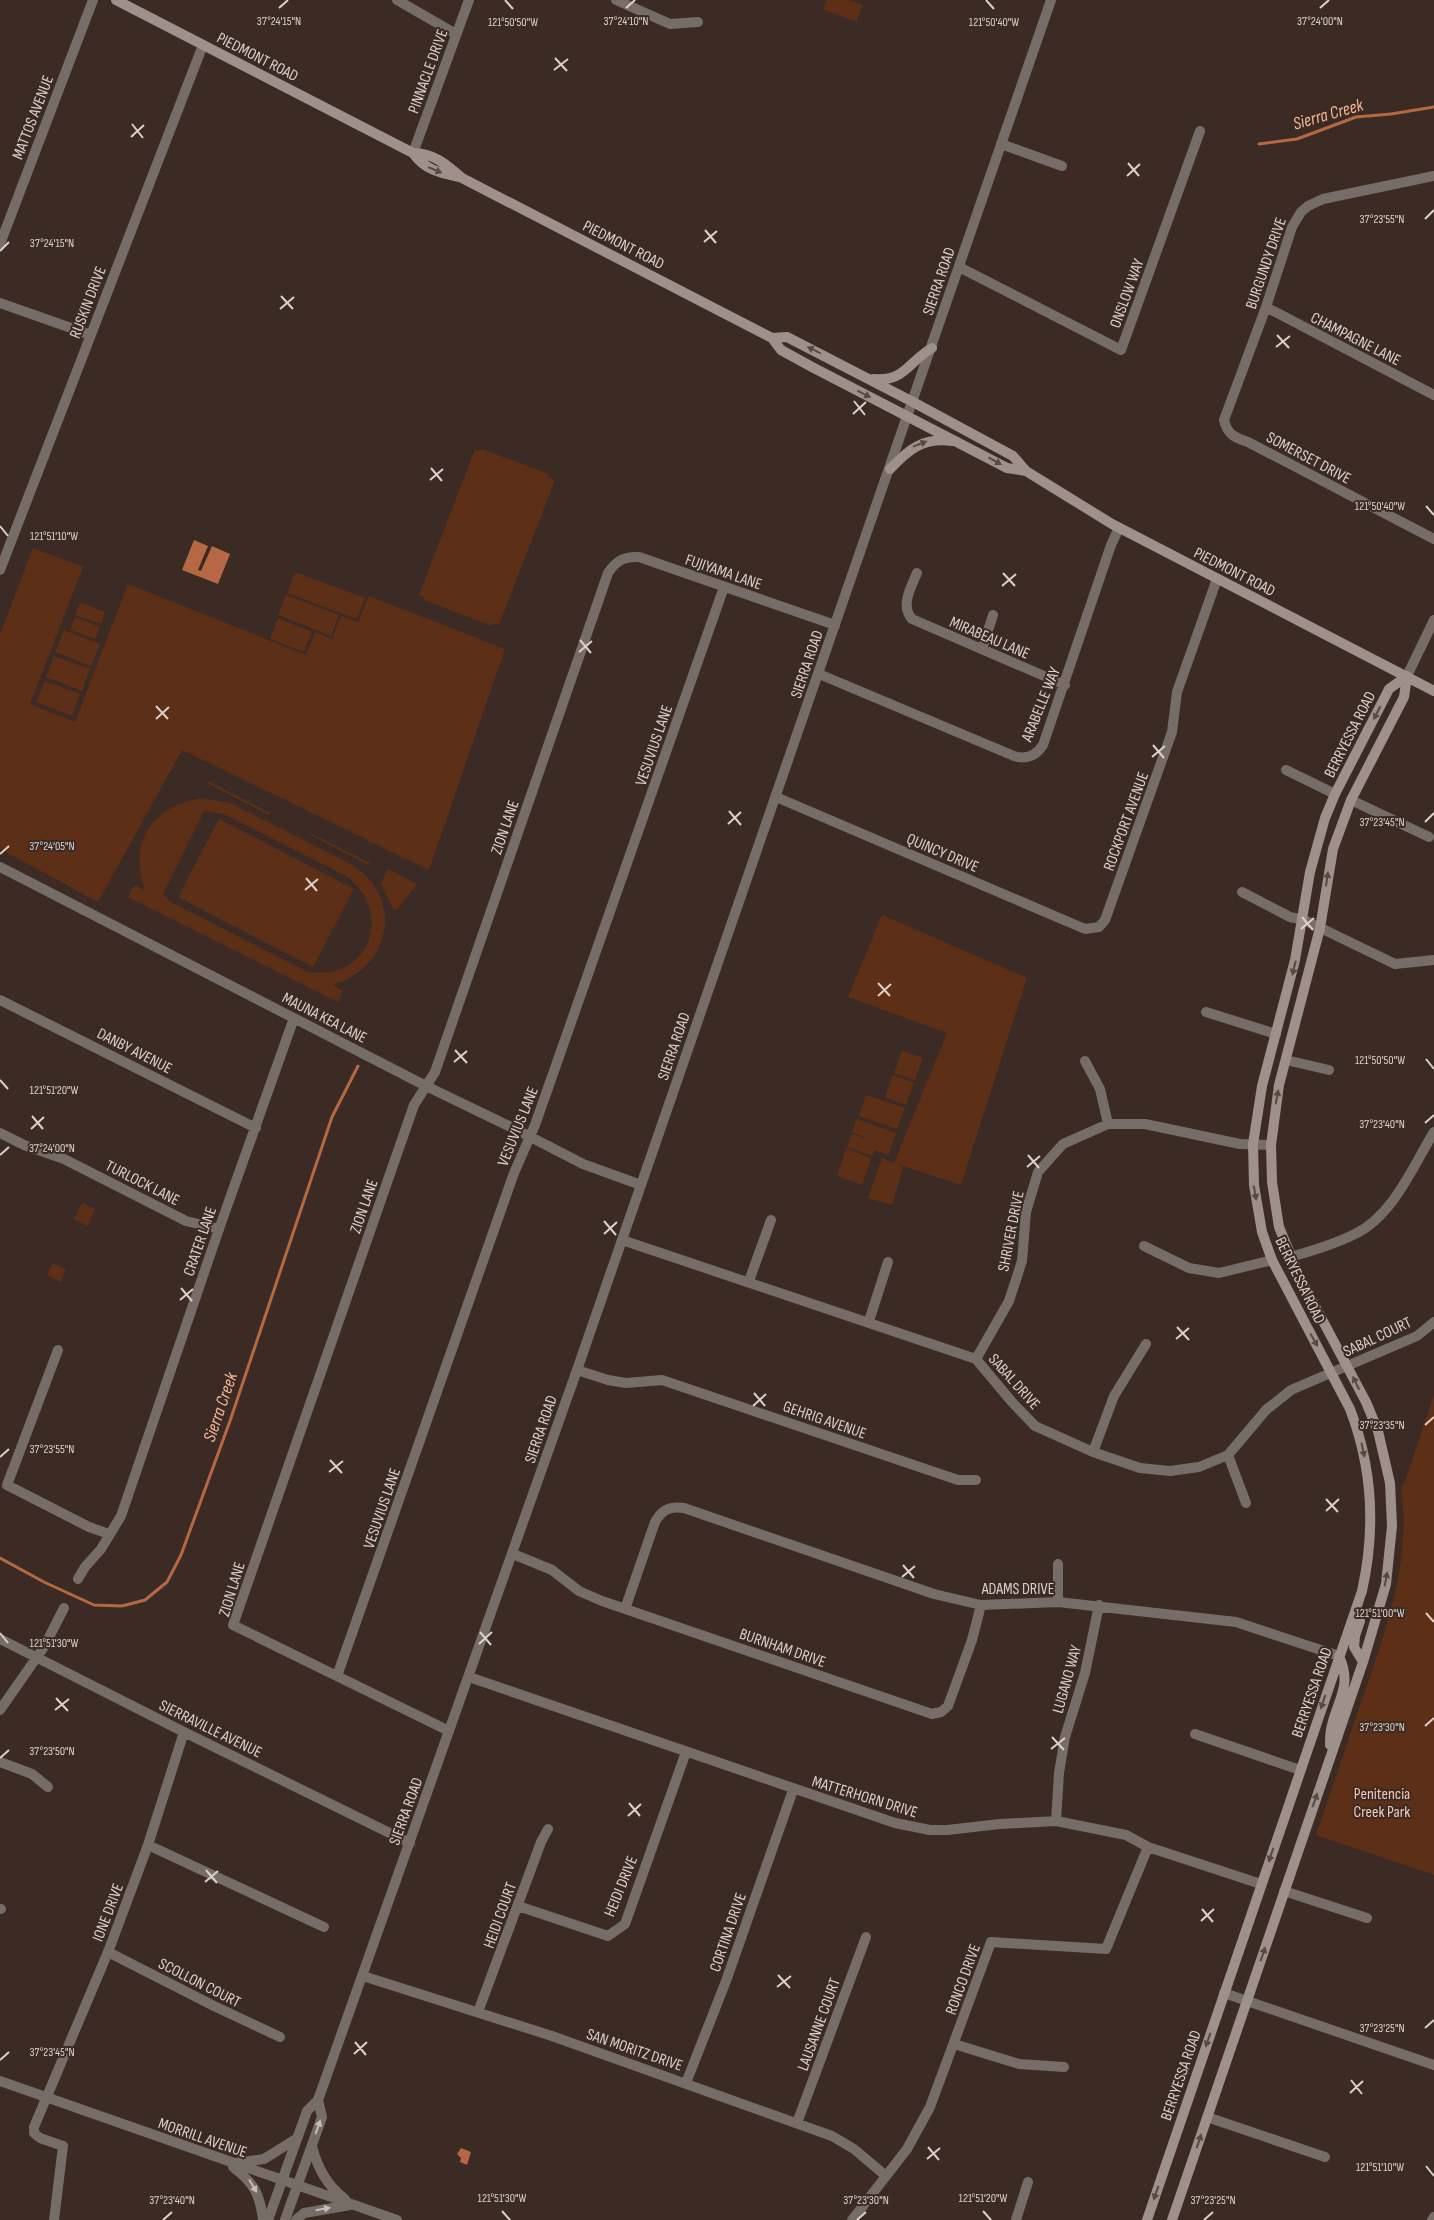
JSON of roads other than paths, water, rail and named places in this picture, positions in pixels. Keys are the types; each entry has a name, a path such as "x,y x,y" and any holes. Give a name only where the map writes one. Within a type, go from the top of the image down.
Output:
{"main road":[{"name":"PIEDMONT ROAD","path":"116,0 414,153 425,153 444,162 462,178 772,338 781,350 1007,468 1026,472 1119,528 1434,691"},
{"name":"PIEDMONT ROAD","path":"772,338 787,337 870,379 1013,456 1026,472"},
{"path":"870,379 884,380 900,375 910,368 919,356 932,348"},
{"path":"890,469 904,454 921,443 944,440 960,443"},
{"name":"BERRYESSA ROAD","path":"1147,2220 1356,1606 1368,1558 1372,1518 1370,1484 1360,1435 1350,1409 1332,1373 1272,1260 1262,1232 1254,1186 1253,1144 1262,1086 1304,920 1317,844 1335,794 1389,689 1407,676"},
{"name":"BERRYESSA ROAD","path":"1172,2220 1363,1662 1386,1584 1391,1551 1392,1515 1390,1483 1378,1431 1348,1366 1290,1257 1279,1227 1275,1205 1271,1146 1273,1117 1320,928 1332,849 1351,800 1404,697 1407,676"},
{"path":"1356,1606 1360,1621 1355,1636 1354,1648 1363,1662"},
{"path":"1328,1761 1331,1726 1346,1684 1345,1670 1339,1656"}],"street":[{"name":"MATTOS AVENUE","path":"0,244 93,0"},
{"path":"397,0 456,34"},
{"name":"PINNACLE DRIVE","path":"414,153 469,0"},
{"path":"616,0 670,24 698,22"},
{"name":"SIERRA ROAD","path":"268,2220 307,2111 318,2100 513,1554 1051,0"},
{"name":"RUSKIN DRIVE","path":"0,570 203,45"},
{"name":"ONSLOW WAY","path":"959,267 1121,350 1200,131"},
{"path":"1001,144 1062,166"},
{"name":"BURGUNDY DRIVE","path":"1225,428 1226,412 1233,400 1266,308 1292,227 1301,212 1308,206 1324,199 1434,176"},
{"path":"0,304 91,336"},
{"name":"CHAMPAGNE LANE","path":"1266,308 1434,395"},
{"name":"SOMERSET DRIVE","path":"1225,428 1236,438 1248,442 1434,539"},
{"name":"ARABELLE WAY","path":"819,674 1018,758 1033,756 1043,745 1065,685 1111,545 1119,528"},
{"name":"FUJIYAMA LANE","path":"608,573 620,559 639,557 835,625"},
{"name":"MIRABEAU LANE","path":"917,572 906,602 906,612 912,619 1065,685"},
{"name":"ZION LANE","path":"449,1731 233,1625 414,1105 435,1072 608,573"},
{"name":"ROCKPORT AVENUE","path":"1099,927 1106,920 1172,732 1177,692 1217,579"},
{"name":"VESUVIUS LANE","path":"337,1676 514,1173 530,1137 724,587"},
{"path":"982,649 994,615"},
{"path":"1407,676 1434,620"},
{"path":"1286,770 1335,794"},
{"name":"QUINCY DRIVE","path":"776,797 1085,929 1099,927"},
{"path":"1351,800 1429,837"},
{"name":"MAUNA KEA LANE","path":"0,867 582,1164 641,1185"},
{"path":"1242,892 1290,917 1304,920 1395,964 1434,960"},
{"name":"DANBY AVENUE","path":"0,1000 256,1128"},
{"path":"1206,1012 1276,1034"},
{"name":"CRATER LANE","path":"78,1578 101,1549 121,1516 219,1229 294,1018"},
{"path":"1286,1060 1328,1070"},
{"path":"1085,1061 1100,1089 1108,1124"},
{"name":"SHRIVER DRIVE","path":"976,1359 1009,1301 1022,1261 1026,1212 1038,1172 1063,1144 1108,1124 1145,1124 1240,1144 1271,1146"},
{"path":"1290,1257 1356,1234 1379,1217 1395,1196 1434,1132"},
{"name":"TURLOCK LANE","path":"0,1133 24,1145 64,1160 186,1221 219,1229"},
{"path":"749,1281 771,1220"},
{"name":"SABAL DRIVE","path":"622,1240 869,1321 976,1359 1035,1426 1093,1452 1140,1468 1170,1471 1199,1467 1228,1455 1266,1410 1291,1390 1332,1373"},
{"path":"1144,1246 1189,1268 1219,1273 1272,1260"},
{"path":"869,1321 888,1262"},
{"name":"SABAL COURT","path":"1332,1373 1417,1336 1434,1322"},
{"path":"1093,1452 1114,1396 1146,1344"},
{"path":"58,1350 7,1485 89,1527 109,1534"},
{"name":"GEHRIG AVENUE","path":"577,1370 608,1380 626,1383 662,1380 958,1480 976,1480"},
{"path":"1228,1455 1246,1503"},
{"name":"ADAMS DRIVE","path":"625,1609 655,1522 659,1514 666,1509 675,1507 934,1594 981,1605 1058,1602 1099,1605 1236,1622 1339,1656"},
{"name":"BURNHAM DRIVE","path":"513,1554 552,1570 579,1591 625,1609 932,1714 941,1712 948,1706 972,1640 981,1605"},
{"path":"1058,1564 1058,1602"},
{"name":"LUGANO WAY","path":"1056,1822 1059,1773 1065,1737 1085,1673 1099,1605"},
{"path":"0,1710 37,1657 64,1608"},
{"name":"SIERRAVILLE AVENUE","path":"0,1639 184,1732 410,1842"},
{"name":"MATTERHORN DRIVE","path":"469,1677 793,1790 895,1823 930,1830 947,1830 1000,1824 1056,1822 1126,1835 1148,1848 1261,1884"},
{"name":"IONE DRIVE","path":"54,2220 63,2146 40,2138 34,2134 34,2128 108,1952 148,1845 184,1732"},
{"path":"1195,1734 1300,1770"},
{"name":"HEIDI DRIVE","path":"518,1906 608,1936 624,1924 686,1752"},
{"path":"0,1762 32,1774 48,1787"},
{"name":"CORTINA DRIVE","path":"686,2083 726,1982 793,1790"},
{"name":"HEIDI COURT","path":"478,2012 541,1842 548,1829"},
{"path":"148,1845 324,1927"},
{"name":"RONCO DRIVE","path":"852,2220 907,2150 930,2107 991,1942 1106,1949 1148,1848"},
{"path":"1284,1891 1366,1918"},
{"name":"LAUSANNE COURT","path":"797,2123 866,1937"},
{"name":"SCOLLON COURT","path":"108,1952 280,2037"},
{"name":"SAN MORITZ DRIVE","path":"363,1976 478,2012 686,2083 832,2136 854,2149 886,2176"},
{"path":"1224,1994 1247,2000 1434,2065"},
{"path":"954,2044 1019,2064 1064,2067"},
{"name":"MORRILL AVENUE","path":"0,2081 397,2220"},
{"name":"SIERRA ROAD","path":"285,2220 322,2117 318,2100"},
{"path":"1207,2117 1325,2157"},
{"path":"229,2162 264,2159 296,2139"},
{"path":"312,2146 319,2171 338,2194 354,2205"},
{"path":"229,2162 249,2179 260,2199 263,2220"},
{"path":"1016,2220 1028,2182"},
{"path":"296,2220 304,2213 354,2205"},
{"path":"1432,2220 1434,2216"}],"waterway":[{"name":"Sierra Creek","path":"1259,144 1297,139 1356,117 1434,107"},
{"name":"Sierra Creek","path":"0,1558 44,1582 94,1605 122,1606 145,1600 167,1582 181,1555 230,1421 332,1117 358,1066"}],"park label":[{"name":"Penitencia Creek Park","path":"1382,1802"}]}
